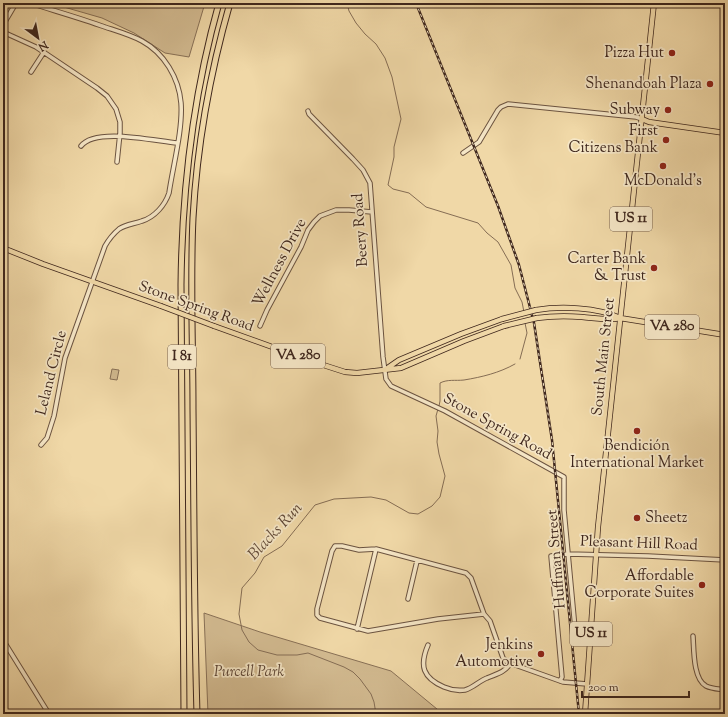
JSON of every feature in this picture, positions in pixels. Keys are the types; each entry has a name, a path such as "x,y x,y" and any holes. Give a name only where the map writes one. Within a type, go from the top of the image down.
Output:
{"highway":[{"name":"I 81","path":"184,714 183,211 193,120 204,62 219,3"},
{"name":"I 81","path":"197,714 192,296 194,219 197,174 204,116 215,60 230,3"}],"main road":[{"name":"South Main Street","path":"585,714 597,555 620,318 654,3"},
{"path":"642,119 649,122 725,133"},
{"name":"Stone Spring Road","path":"3,248 92,282 314,362 345,372 357,374 401,368 464,341 504,326 537,318 563,316 609,320 620,318"},
{"name":"Stone Spring Road","path":"385,370 399,360 461,334 502,319 548,308 583,309 610,313 620,318 725,335"}],"street":[{"path":"3,25 16,3"},
{"name":"Leland Circle","path":"30,3 87,20 146,43 158,52 171,71 180,94 180,117 177,143 169,193 165,204 149,218 124,227 113,234 105,246 65,358 54,416 47,438 41,445"},
{"path":"3,32 29,43 44,52 107,96 117,112 120,126 118,162"},
{"path":"31,72 44,52"},
{"path":"463,153 479,142 498,110 507,104 636,117 642,119"},
{"name":"Beery Road","path":"308,111 309,114 363,170 370,185 385,370"},
{"path":"81,146 86,141 97,137 120,136 177,143"},
{"name":"Wellness Drive","path":"260,326 301,247 308,230 314,222 320,216 336,210 372,212"},
{"name":"Stone Spring Road","path":"385,370 386,379 391,386 434,406 564,477"},
{"name":"Huffman Street","path":"564,477 564,510 576,639"},
{"path":"484,614 438,619 368,631 320,618 317,615 317,609 332,551 335,546 359,550 376,550 468,574 472,579 484,614 490,621 503,658 510,664 560,681 587,684"},
{"path":"357,629 376,550"},
{"name":"Pleasant Hill Road","path":"560,681 562,677 551,556 568,554 725,560"},
{"path":"408,599 417,561"},
{"path":"693,636 696,671 699,679 707,686 725,690"},
{"path":"3,640 49,714"},
{"path":"428,645 424,661 426,675 434,683 451,689 468,689 484,679 503,672 510,664"}],"green space":[{"path":"50,3 205,3 189,57 165,53 134,33 102,18"},
{"path":"112,369 119,370 117,380 110,379"},
{"name":"Purcell Park","path":"204,613 260,632 391,671 443,714 208,714"}],"waterway":[{"name":"Blacks Run","path":"347,3 349,11 356,23 376,44 385,58 392,77 401,119 394,147 394,157 388,185 393,189 409,193 426,207 478,223 498,242 511,265 515,288 522,302 524,312"},
{"name":"Blacks Run","path":"520,359 527,333 525,323"},
{"name":"Blacks Run","path":"439,406 440,383 484,376 503,370 515,364"},
{"name":"Blacks Run","path":"376,714 371,694 353,672 308,653 297,655 277,655 258,650 249,642 242,630 239,614 242,588 255,573 264,557 282,546 315,505 334,499 371,497 386,500 409,513 418,514 432,506 440,497 445,476 437,442 438,431 436,416 438,409"},
{"path":"5,714 42,711"}],"railway":[{"path":"416,3 498,206 519,265 534,323 552,440 579,714"}],"place":[{"name":"Pizza Hut","path":"672,53"},
{"name":"Shenandoah Plaza","path":"710,84"},
{"name":"Subway","path":"668,110"},
{"name":"First Citizens Bank","path":"666,140"},
{"name":"McDonald's","path":"663,166"},
{"name":"Carter Bank & Trust","path":"654,268"},
{"name":"Bendición International Market","path":"637,431"},
{"name":"Sheetz","path":"637,518"},
{"name":"Affordable Corporate Suites","path":"702,585"},
{"name":"Jenkins Automotive","path":"541,654"}]}
